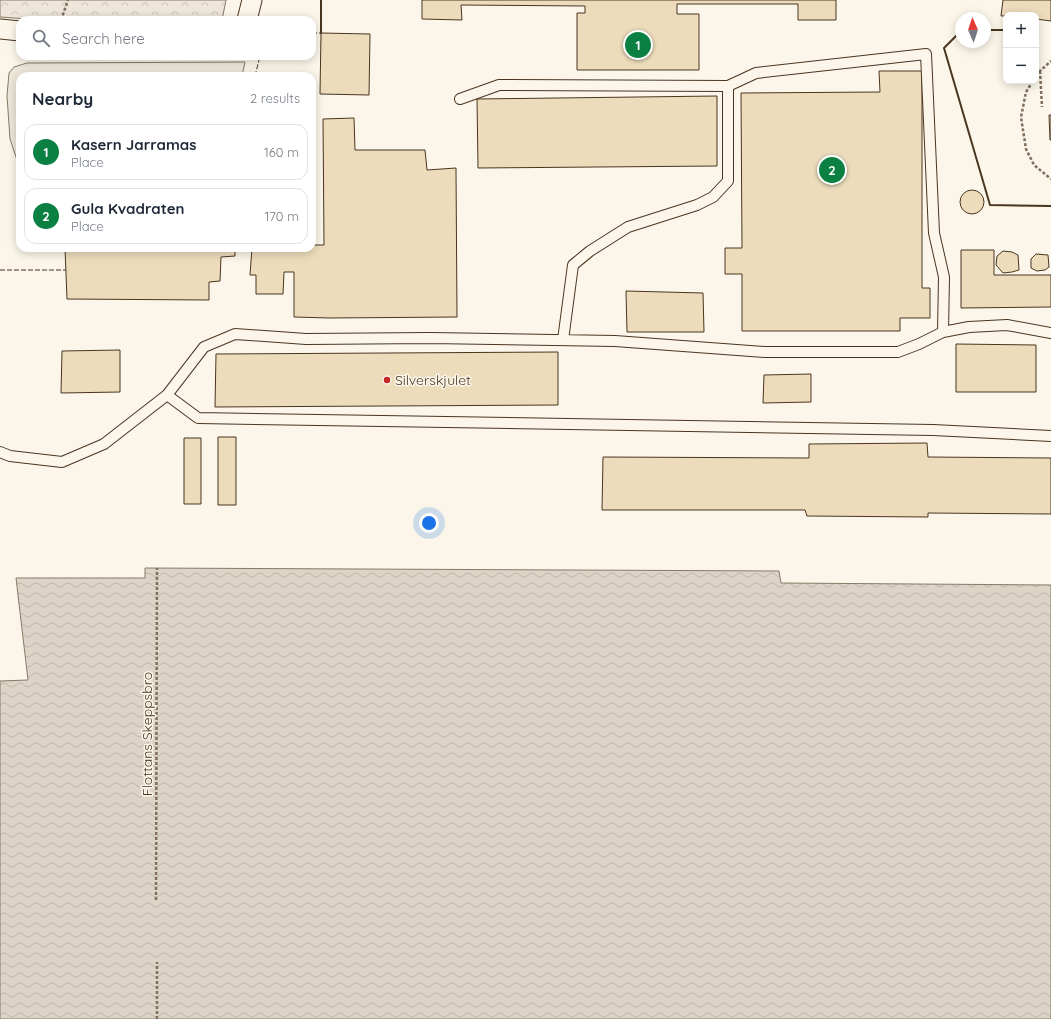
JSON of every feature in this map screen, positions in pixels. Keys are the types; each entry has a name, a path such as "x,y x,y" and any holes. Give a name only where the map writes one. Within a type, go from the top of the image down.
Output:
{"street":[{"path":"248,16 252,0"},
{"path":"0,29 16,31"}],"lane":[{"path":"460,99 498,85 728,86 756,73 926,54 934,233 944,277 943,332"},
{"path":"563,340 573,265 590,251 628,227 697,205 713,197 728,181 728,86"},
{"path":"0,452 10,456 62,462 104,444 167,395 204,347 235,334 306,339 430,338 614,341 764,352 898,352 943,332 969,327 1007,325 1051,333"},
{"path":"167,395 198,418 925,430 1051,436"}],"path":[{"path":"62,16 68,0"},
{"path":"1042,107 1040,70 1051,61"},
{"path":"1031,84 1026,92 1021,117 1026,149 1034,165 1051,179"},
{"name":"Flottans Skeppsbro","path":"156,900 157,568"},
{"path":"157,962 157,1019"}],"green space":[{"path":"0,0 226,0 223,16 0,17"}],"shaded area":[{"path":"245,62 243,72 16,72 16,157 10,139 7,96 9,73 14,67 27,63"}],"water":[{"path":"145,568 779,571 781,583 1051,585 1051,1019 0,1019 0,681 28,680 16,578 145,578"}],"building":[{"path":"422,0 836,0 836,20 798,20 798,4 677,4 677,14 699,14 699,70 577,70 577,13 585,13 585,6 461,5 462,20 422,19"},
{"path":"1003,0 1051,0 1051,21 1039,19 1039,12 1003,12 1003,16 1001,16"},
{"path":"321,33 370,34 369,95 320,94"},
{"path":"879,71 922,71 922,288 930,288 930,318 900,318 900,331 742,331 742,274 725,274 725,248 742,248 741,93 880,92"},
{"path":"717,96 717,166 478,168 477,99"},
{"path":"1049,115 1051,115 1051,140 1050,140"},
{"path":"354,118 355,150 425,150 427,170 456,168 457,317 294,317 294,272 284,272 283,294 256,294 256,275 250,275 252,252 316,252 316,245 324,245 323,119"},
{"path":"972,190 981,193 984,202 981,211 972,214 963,211 960,202 963,193"},
{"path":"961,250 994,250 994,275 1051,275 1051,307 961,308"},
{"path":"1003,251 1012,252 1018,255 1019,270 1003,273 996,265 997,256"},
{"path":"65,252 235,252 235,256 221,257 220,281 209,282 209,300 67,299"},
{"path":"1036,254 1048,255 1049,267 1045,270 1037,271 1031,268 1031,259"},
{"path":"626,291 703,293 704,332 627,332"},
{"path":"956,344 1036,345 1036,392 956,392"},
{"path":"120,350 120,392 61,393 62,351"},
{"name":"Silverskjulet","path":"558,352 558,405 215,407 216,354"},
{"path":"811,374 811,402 763,403 764,375"},
{"path":"218,437 236,437 236,505 218,505"},
{"path":"184,438 201,438 201,504 184,504"},
{"path":"927,443 928,457 1051,458 1051,514 928,513 928,517 807,516 805,510 602,510 603,457 809,458 809,444"}],"fence":[{"path":"316,33 321,33"},
{"path":"256,72 259,60"},
{"path":"0,270 66,270"}],"wall":[{"path":"321,0 321,33"},
{"path":"991,30 1003,30"},
{"path":"955,37 944,48 990,205 1051,206"}],"place":[{"name":"Kasern Jarramas","path":"638,45"},
{"name":"Gula Kvadraten","path":"832,170"},
{"name":"Silverskjulet","path":"387,380"}]}
